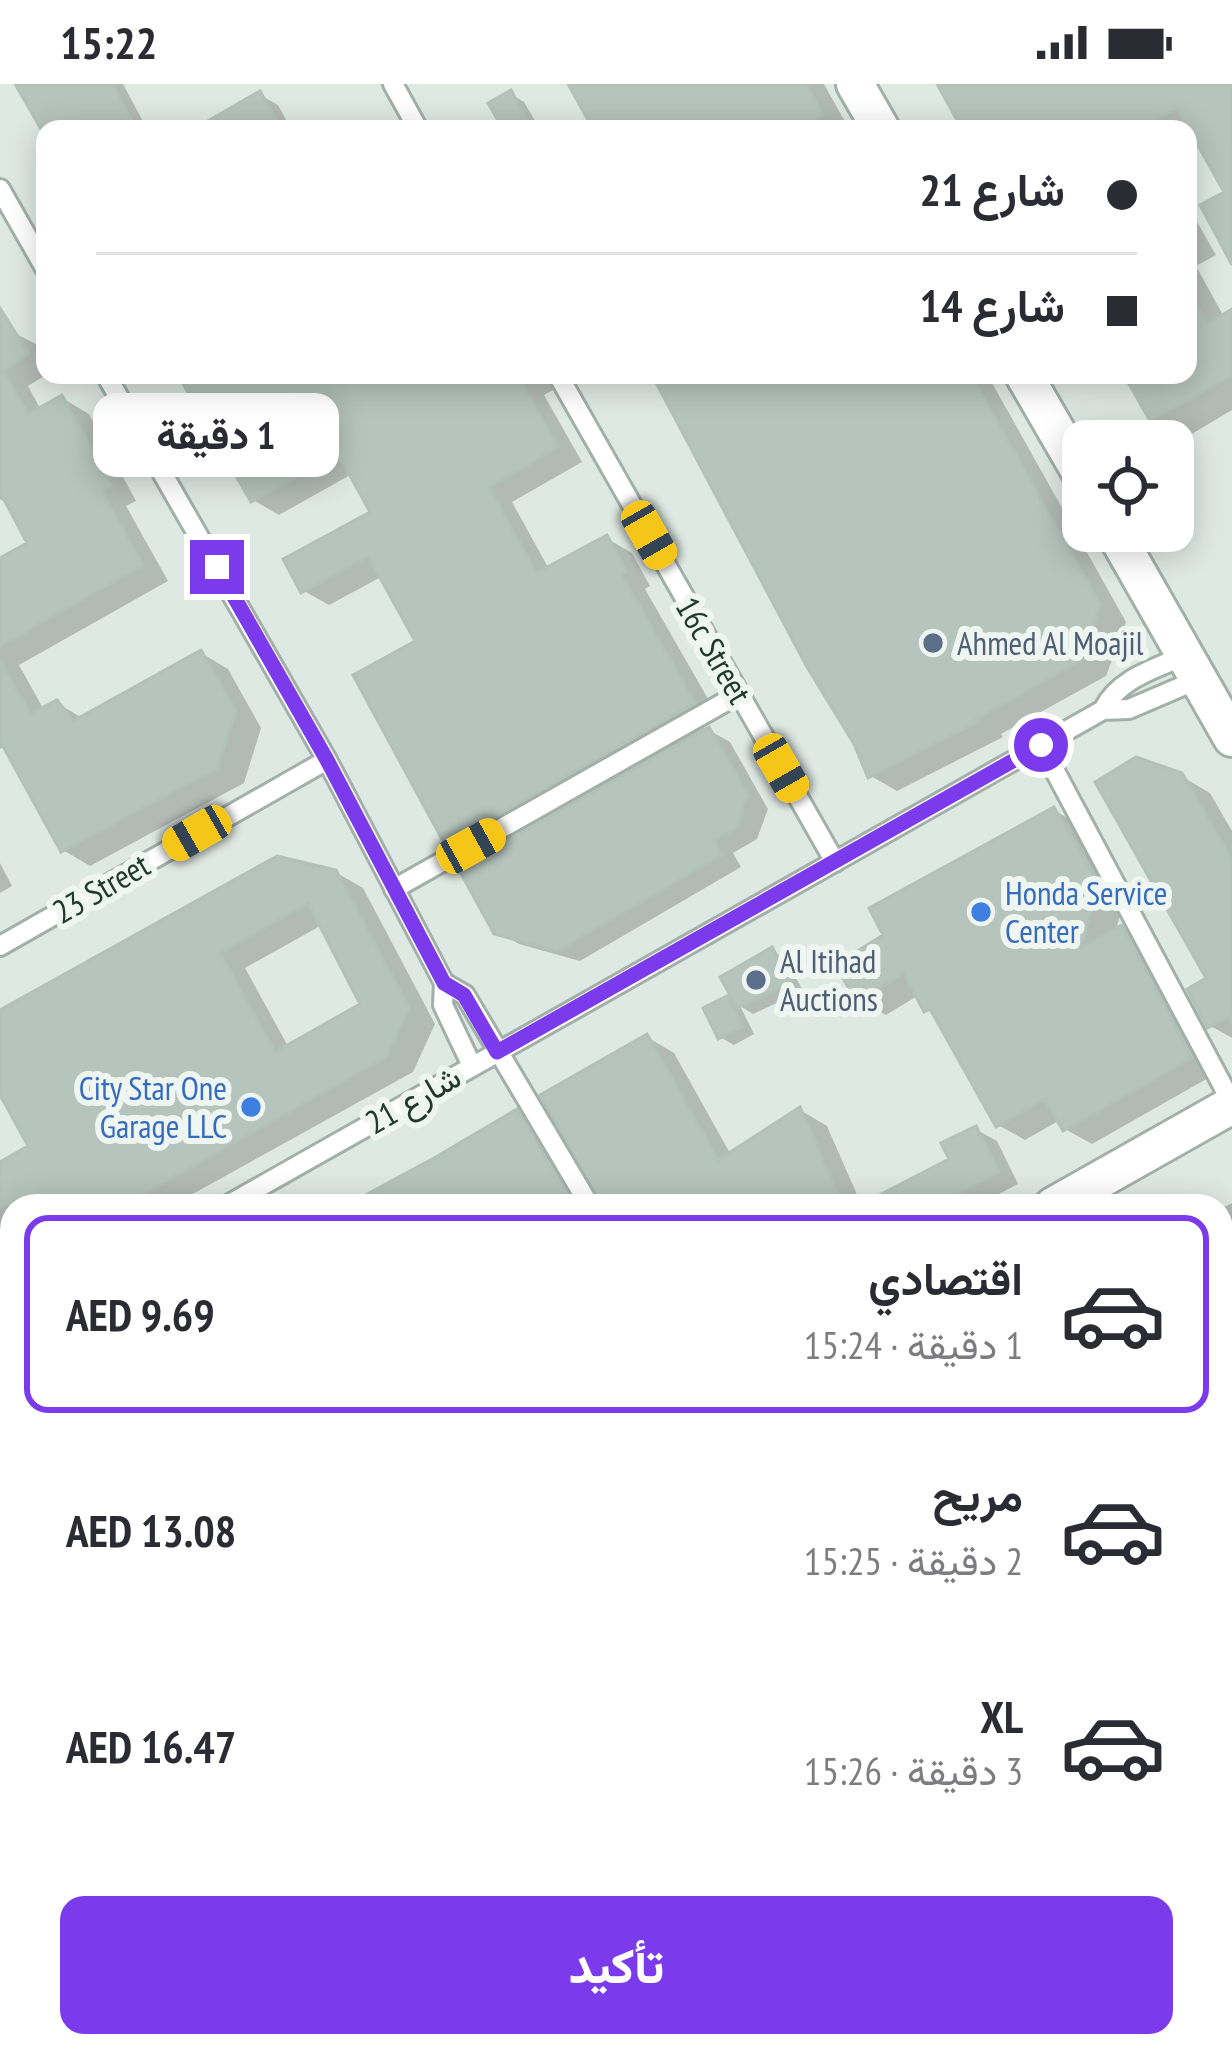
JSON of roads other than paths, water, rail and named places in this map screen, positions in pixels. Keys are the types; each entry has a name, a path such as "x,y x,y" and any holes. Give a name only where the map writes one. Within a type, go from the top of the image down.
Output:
{"street":[{"path":"855,84 876,120"},
{"path":"1029,384 1062,441"},
{"path":"1126,552 1232,738"},
{"path":"1074,1194 1232,1104"}],"lane":[{"path":"393,84 413,120"},
{"path":"0,189 7,217 36,256"},
{"path":"111,384 327,760 444,983 443,1005 472,1066"},
{"name":"16c Street","path":"563,384 835,862"},
{"name":"شارع 21","path":"259,1194 472,1066 1103,710 1129,709 1193,667"},
{"path":"394,889 739,694"},
{"path":"1041,745 1232,1104"},
{"name":"23 Street","path":"0,946 327,760"},
{"path":"444,983 464,995 583,1194"}],"place":[{"name":"Ahmed Al Moajil","path":"933,643"},
{"name":"Honda Service Center","path":"981,912"},
{"name":"Al Itihad Auctions","path":"756,980"},
{"name":"City Star One Garage LLC","path":"251,1107"}]}
